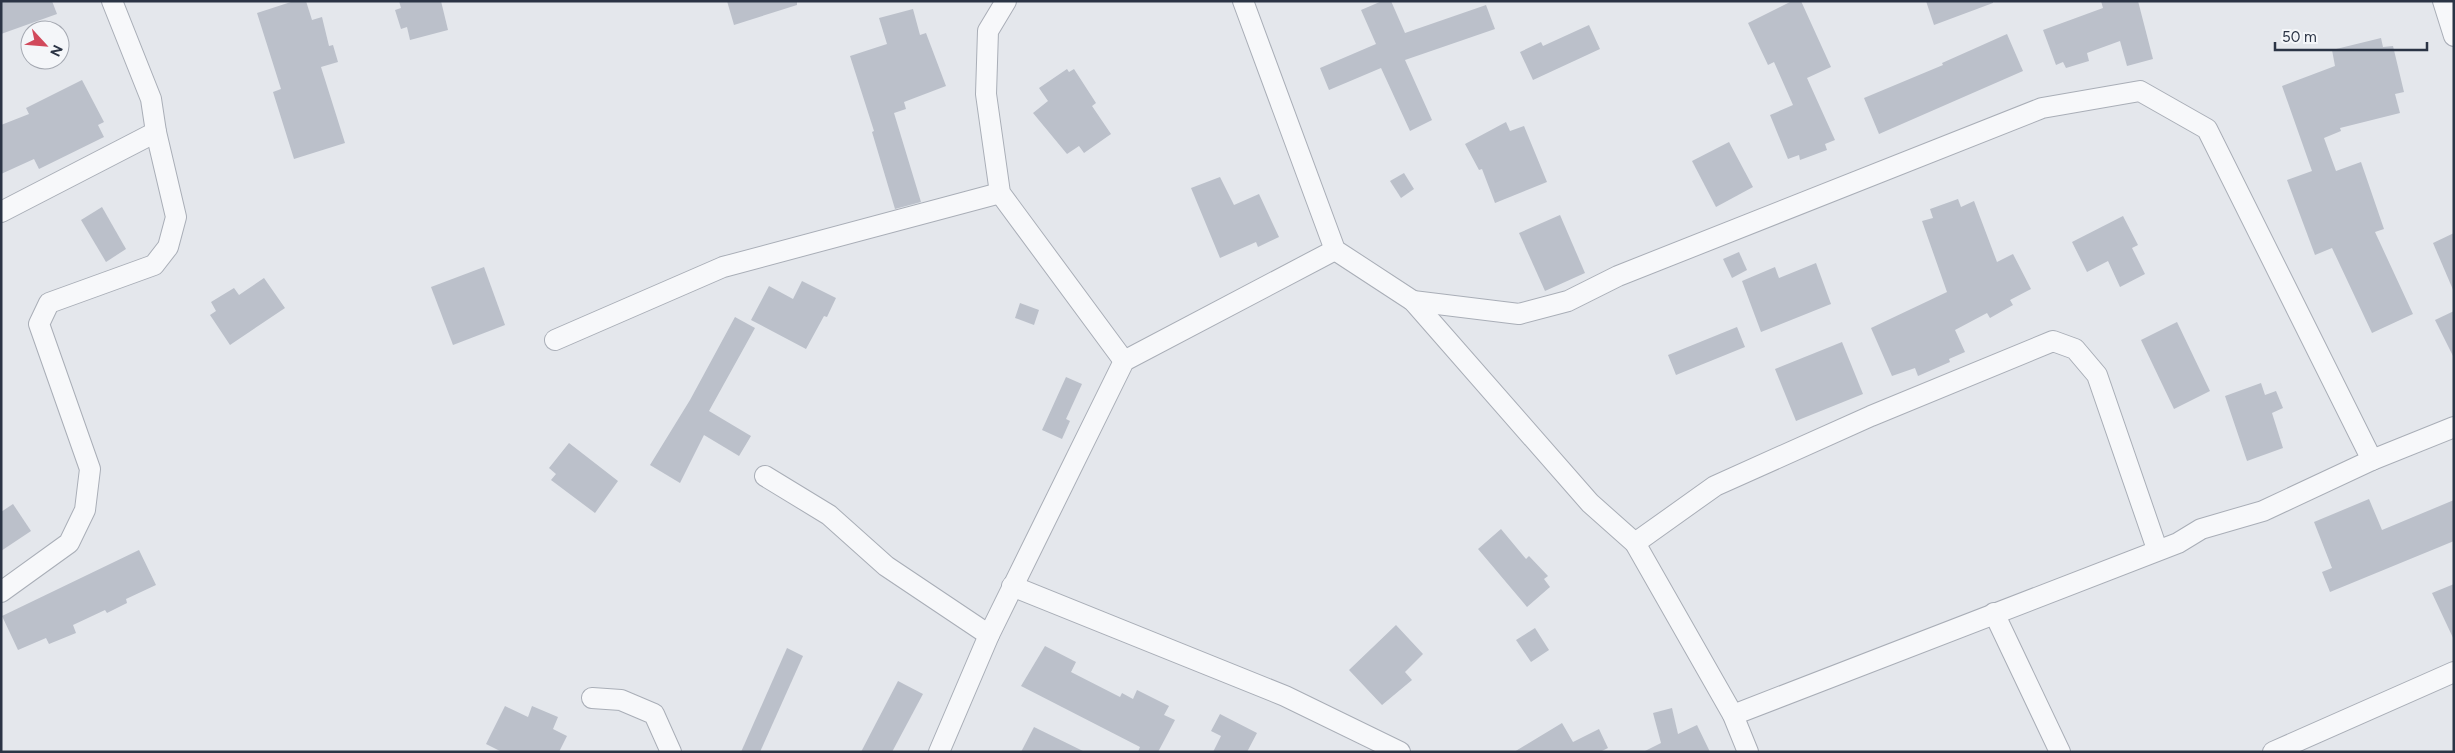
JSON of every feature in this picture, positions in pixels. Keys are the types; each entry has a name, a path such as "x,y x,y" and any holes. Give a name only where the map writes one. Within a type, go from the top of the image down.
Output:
{"street":[{"path":"1,592 69,543 85,510 90,469 39,324 49,303 154,265 168,247 176,217 156,132 152,98 112,1"},
{"path":"1006,1 988,31 987,40 986,94 1000,192 1124,361"},
{"path":"1243,1 1334,250 1413,301 1590,503 1635,543 1734,716 1748,752"},
{"path":"2443,1 2454,36"},
{"path":"1413,301 1519,314 1568,302 1618,276 2042,108 2140,92 2207,129 2372,460"},
{"path":"1,212 156,132"},
{"path":"555,340 723,267 1000,192"},
{"path":"940,752 989,634 1124,361 1334,250"},
{"path":"1635,543 1715,486 1871,416 2053,341 2075,350 2097,375 2157,549"},
{"path":"1734,716 2178,542 2200,529 2263,511 2372,460 2454,427"},
{"path":"765,476 829,515 886,566 989,634"},
{"path":"1012,586 1285,696 1400,752"},
{"path":"1994,613 2060,752"},
{"path":"2284,750 2454,672"},
{"path":"592,698 621,700 654,714 671,752"}],"building":[{"path":"1,1 52,1 57,14 40,20 20,20 20,27 1,34"},
{"path":"294,1 306,1 312,20 322,17 329,46 333,45 338,62 321,67 345,143 294,159 273,92 281,89 257,13"},
{"path":"399,1 441,1 448,30 410,40 407,27 401,29 395,10 401,8"},
{"path":"727,1 797,1 797,5 734,25"},
{"path":"1382,1 1391,1 1405,33 1486,5 1495,29 1405,60 1432,120 1410,131 1381,68 1329,90 1320,68 1376,44 1361,10"},
{"path":"1792,1 1801,1 1831,67 1807,78 1835,140 1825,144 1827,150 1800,160 1799,155 1788,159 1770,115 1793,105 1774,62 1768,65 1748,23"},
{"path":"1926,1 1993,1 1993,3 1934,25"},
{"path":"2101,1 2138,1 2153,59 2127,66 2120,41 2087,53 2089,61 2066,68 2063,62 2056,65 2043,30 2103,8"},
{"path":"913,9 920,35 926,33 946,86 904,102 906,109 894,113 921,202 895,209 872,132 874,131 850,56 887,44 879,18"},
{"path":"1589,25 1600,49 1533,80 1520,52 1541,42 1543,46"},
{"path":"2007,34 2023,71 1879,134 1864,98 1943,65 1942,63"},
{"path":"2381,38 2383,47 2393,46 2404,92 2395,94 2400,113 2340,128 2341,131 2324,138 2336,171 2361,162 2384,229 2375,232 2413,314 2372,333 2332,248 2315,255 2287,180 2312,171 2282,86 2335,66 2332,50"},
{"path":"1067,69 1069,72 1074,69 1096,103 1092,106 1111,134 1084,153 1079,146 1067,154 1033,113 1048,101 1039,88"},
{"path":"82,80 104,122 98,125 104,137 39,169 34,159 1,174 1,125 29,114 26,108"},
{"path":"1506,122 1510,131 1524,126 1547,182 1495,203 1482,169 1479,170 1465,144"},
{"path":"1729,142 1753,187 1716,207 1692,161"},
{"path":"1404,173 1414,189 1401,198 1390,181"},
{"path":"1220,177 1234,205 1259,194 1279,237 1258,247 1256,242 1220,258 1191,188"},
{"path":"1958,199 1961,207 1974,201 1997,262 2013,254 2031,289 2010,300 2013,305 1990,318 1987,313 1955,330 1965,352 1949,359 1950,362 1918,376 1915,368 1892,376 1871,328 1947,292 1922,221 1933,218 1930,209"},
{"path":"102,207 126,249 106,262 81,220"},
{"path":"1560,215 1585,273 1545,291 1519,233"},
{"path":"2123,216 2138,245 2132,248 2145,274 2120,287 2108,261 2087,272 2072,242"},
{"path":"2454,233 2454,292 2433,243"},
{"path":"1739,252 1747,270 1732,278 1723,259"},
{"path":"1816,263 1831,304 1761,332 1742,281 1775,267 1779,278"},
{"path":"484,267 505,325 453,345 431,287"},
{"path":"264,278 285,308 230,345 210,315 216,311 211,302 234,288 239,295"},
{"path":"802,281 836,298 827,317 824,316 806,349 751,320 769,286 793,299"},
{"path":"1020,303 1039,310 1034,325 1015,318"},
{"path":"2454,311 2454,358 2435,320"},
{"path":"735,317 755,328 709,411 751,436 739,456 704,435 680,483 650,465 690,400"},
{"path":"2177,322 2210,391 2174,409 2141,340"},
{"path":"1737,327 1745,347 1676,375 1668,355"},
{"path":"1842,342 1863,394 1796,421 1775,369"},
{"path":"1066,377 1082,384 1066,419 1070,421 1062,439 1042,430"},
{"path":"2261,383 2265,395 2276,391 2283,408 2272,413 2283,448 2247,461 2225,396"},
{"path":"569,443 618,481 595,513 551,480 556,474 549,468"},
{"path":"2369,499 2382,530 2454,500 2454,541 2330,592 2322,572 2332,568 2314,522"},
{"path":"13,504 31,531 1,551 1,512"},
{"path":"1501,529 1526,559 1529,556 1548,576 1544,579 1550,587 1527,607 1478,549"},
{"path":"139,550 156,585 126,599 127,603 107,613 105,610 73,625 76,633 49,644 46,638 18,650 2,616"},
{"path":"2454,584 2454,640 2432,593"},
{"path":"1396,625 1423,654 1405,672 1412,680 1382,705 1349,670"},
{"path":"1535,628 1549,650 1531,662 1516,640"},
{"path":"1045,646 1076,662 1071,672 1120,697 1122,693 1133,699 1137,690 1169,706 1164,715 1175,720 1158,752 1138,752 1140,747 1021,686"},
{"path":"787,648 803,656 760,752 741,752"},
{"path":"898,681 923,694 892,752 861,752"},
{"path":"505,706 528,717 532,706 558,717 553,729 567,736 559,752 502,752 486,744"},
{"path":"1672,708 1678,734 1697,725 1710,752 1643,752 1661,743 1653,713"},
{"path":"1220,714 1257,733 1247,752 1213,752 1221,736 1211,731"},
{"path":"1562,723 1573,742 1599,729 1608,748 1600,752 1514,752"},
{"path":"1034,727 1085,752 1021,752"}]}
